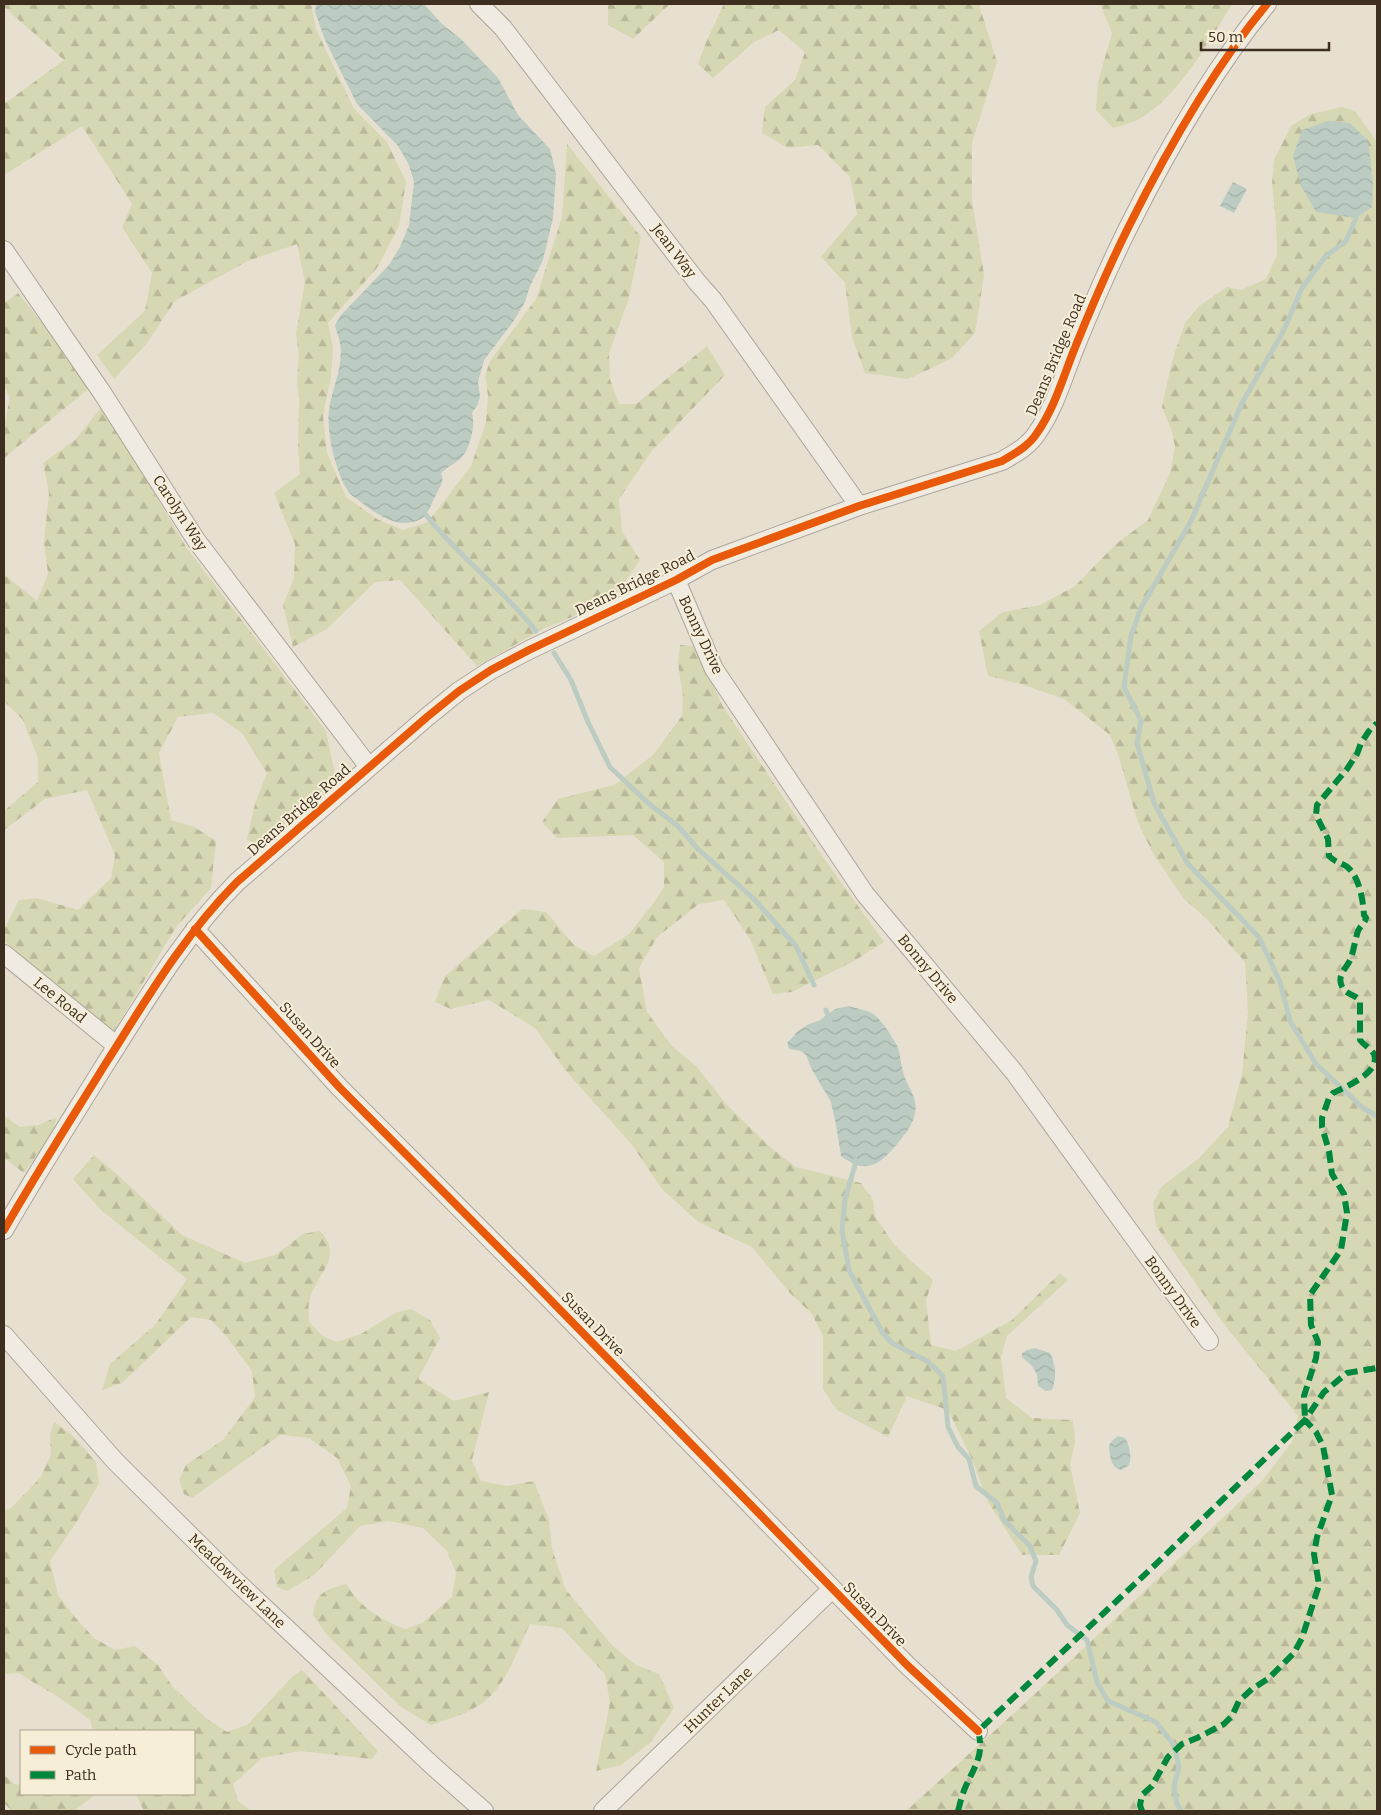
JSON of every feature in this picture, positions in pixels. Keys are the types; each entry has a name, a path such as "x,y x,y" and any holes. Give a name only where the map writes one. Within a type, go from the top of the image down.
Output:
{"street":[{"name":"Jean Way","path":"479,4 503,28 697,282 713,300 859,506"},
{"name":"Deans Bridge Road","path":"4,1230 117,1046 195,929 215,904 237,882 459,691 490,670 676,580 712,560 859,506 1002,461 1020,451 1036,434 1049,411 1103,279 1130,224 1184,126 1220,68 1267,4"},
{"name":"Carolyn Way","path":"4,250 103,394 196,540 369,767"},
{"name":"Bonny Drive","path":"676,580 714,669 865,894 1014,1072 1208,1341"},
{"name":"Susan Drive","path":"195,929 340,1088 539,1288 907,1665 978,1731"},
{"name":"Lee Road","path":"4,954 117,1046"},
{"name":"Meadowview Lane","path":"4,1335 115,1461 238,1583 434,1767 484,1811"},
{"name":"Hunter Lane","path":"603,1811 832,1589"}],"green space":[{"path":"4,4 311,4 316,29 354,109 387,142 406,182 399,226 377,268 328,323 333,347 331,377 323,416 327,453 346,497 377,519 403,530 428,522 471,466 486,422 488,395 485,376 490,361 536,299 562,217 567,144 641,237 629,298 609,353 610,379 619,404 636,404 707,346 725,375 651,452 619,499 622,531 640,560 619,591 603,604 543,629 477,666 400,580 375,582 327,629 293,647 283,605 294,578 295,544 274,493 300,474 297,379 299,356 296,333 305,282 297,244 248,261 175,301 147,343 114,379 97,355 145,311 152,273 122,227 132,204 82,126 4,175 4,104 64,60 4,7"},
{"path":"608,4 670,4 633,39 608,25"},
{"path":"724,4 980,4 997,62 972,143 972,200 984,275 975,333 951,359 908,379 865,373 852,337 845,283 821,257 857,214 850,177 818,145 788,148 762,133 765,107 795,80 805,52 779,30 754,42 713,78 698,64"},
{"path":"1100,4 1232,4 1190,69 1164,100 1150,112 1135,121 1113,128 1096,110 1098,82 1112,33"},
{"path":"1342,107 1355,111 1377,142 1377,1811 906,1811 1022,1706 1262,1481 1292,1442 1298,1416 1223,1323 1156,1226 1153,1203 1162,1186 1198,1159 1228,1127 1242,1074 1248,1012 1245,962 1205,917 1184,899 1154,855 1138,823 1118,754 1110,735 1064,699 1021,684 988,676 979,631 1003,612 1040,605 1075,586 1116,544 1148,520 1170,473 1175,446 1171,429 1162,407 1172,361 1185,323 1199,306 1227,287 1241,290 1266,279 1277,255 1272,184 1274,160 1291,126 1311,114"},
{"path":"18,293 92,386 4,458 4,425 10,398 4,387 4,303"},
{"path":"105,403 139,468 186,547 326,731 336,779 258,847 247,839 255,804 267,773 242,733 213,713 178,717 159,753 171,820 194,827 216,841 211,888 176,927 113,1033 4,941 4,930 19,900 37,898 78,910 111,878 115,855 87,790 45,799 4,830 4,811 38,782 38,758 23,720 4,701 4,574 37,601 48,574 44,542 49,493 43,463 75,440"},
{"path":"680,645 697,646 722,705 825,860 884,942 854,961 792,992 773,994 750,939 724,900 699,904 657,937 639,968 647,1012 672,1046 697,1067 726,1104 770,1147 796,1167 861,1183 873,1200 875,1216 893,1243 933,1280 926,1300 931,1345 956,1351 1012,1320 1060,1273 1068,1280 1007,1336 1001,1357 1006,1398 1032,1418 1073,1420 1075,1442 1070,1465 1080,1513 1059,1555 1022,1555 988,1502 971,1457 948,1410 907,1396 888,1437 837,1410 823,1389 823,1336 812,1314 790,1293 752,1247 698,1222 661,1188 633,1146 565,1070 535,1028 489,1000 451,1009 435,1002 445,976 522,909 546,912 574,945 594,956 629,934 652,905 664,887 664,862 633,835 557,838 542,822 558,799 614,785 653,755 682,716 683,697 678,663"},
{"path":"4,1116 20,1127 38,1125 57,1117 53,1131 24,1173 4,1158"},
{"path":"94,1155 182,1235 245,1263 275,1255 303,1234 320,1231 327,1240 330,1249 329,1258 309,1302 309,1322 323,1336 337,1342 361,1334 395,1313 411,1309 430,1320 440,1338 418,1379 454,1401 489,1392 472,1460 481,1481 507,1486 534,1481 549,1520 552,1549 566,1590 612,1645 636,1665 659,1674 674,1708 650,1743 621,1765 596,1771 610,1703 605,1674 562,1628 530,1624 510,1668 497,1688 490,1697 469,1711 431,1725 401,1707 327,1635 313,1615 316,1601 327,1590 346,1584 358,1600 371,1612 405,1629 422,1623 452,1597 456,1573 447,1551 423,1528 389,1521 360,1526 314,1575 287,1591 277,1587 274,1570 347,1508 351,1486 337,1458 309,1438 280,1435 192,1498 184,1494 179,1480 186,1465 223,1440 255,1397 252,1371 227,1337 211,1320 191,1317 122,1383 102,1390 110,1364 155,1325 187,1279 101,1210 73,1179"},
{"path":"54,1422 72,1435 96,1462 99,1483 76,1523 50,1561 58,1595 94,1638 115,1650 135,1646 158,1665 172,1686 207,1719 227,1732 247,1725 293,1676 302,1670 378,1751 372,1759 300,1751 262,1758 233,1784 238,1801 251,1811 144,1811 136,1795 195,1795 195,1730 93,1730 90,1720 60,1698 18,1673 4,1674 4,1510 10,1509 40,1478 51,1455 50,1434"},
{"path":"4,1774 14,1784 20,1785 20,1795 95,1795 74,1811 12,1811 4,1803"}],"water":[{"path":"316,4 424,4 498,78 518,115 550,149 556,174 553,218 543,260 530,286 525,302 513,322 484,360 478,382 480,396 478,404 472,413 473,430 467,449 461,458 441,473 441,485 427,512 421,519 413,522 398,522 383,517 351,494 340,474 331,441 328,419 329,410 341,351 335,325 341,315 389,265 400,247 409,225 414,182 409,165 398,146 357,104 325,40 315,12"},
{"path":"1328,121 1350,123 1368,141 1373,184 1372,207 1356,218 1316,212 1301,186 1293,156 1302,130"},
{"path":"1233,182 1247,189 1234,213 1220,206"},
{"path":"848,1006 873,1014 880,1020 894,1040 916,1108 908,1129 898,1143 879,1162 866,1166 850,1162 841,1156 831,1102 811,1068 806,1055 801,1051 789,1049 787,1043 798,1031 809,1024 819,1021 835,1009"},
{"path":"1035,1348 1050,1353 1055,1367 1052,1390 1046,1391 1038,1386 1037,1374 1022,1357 1022,1353"},
{"path":"1118,1436 1125,1438 1130,1456 1128,1466 1121,1470 1115,1466 1110,1457 1109,1445"}],"waterway":[{"path":"1356,218 1346,241 1325,257 1302,288 1283,332 1242,403 1191,521 1141,608 1131,636 1124,687 1141,721 1137,743 1154,803 1188,864 1259,937 1280,982 1290,1021 1316,1064 1363,1108 1377,1116"},
{"path":"426,515 452,545 510,601 536,631"},
{"path":"554,653 571,680 588,722 610,767 648,803 678,826 698,849 754,899 796,946 814,985"},
{"path":"826,1010 830,1021"},
{"path":"855,1160 845,1199 842,1231 849,1270 882,1332 892,1343 927,1361 943,1376 948,1427 958,1447 969,1459 976,1486 997,1503 1004,1520 1030,1546 1036,1561 1031,1577 1033,1586 1057,1610 1067,1625 1087,1640 1097,1682 1108,1701 1156,1722 1174,1745 1179,1766 1174,1787 1177,1804 1181,1811"}],"marked path":[{"path":"958,1811 964,1791 978,1761 980,1747 978,1731 1155,1565 1305,1420 1304,1396 1316,1358 1318,1342 1311,1325 1310,1295 1341,1250 1347,1213 1344,1194 1332,1174 1329,1151 1322,1127 1322,1118 1329,1098 1333,1093 1361,1078 1375,1061 1374,1054 1360,1040 1360,1001 1357,997 1344,990 1340,981 1342,973 1351,958 1358,931 1366,918 1361,895 1357,881 1350,870 1329,856 1328,839 1316,815 1317,805 1347,769 1357,754 1361,743 1377,723"},
{"path":"1142,1811 1140,1805 1142,1795 1152,1786 1168,1757 1182,1744 1224,1724 1232,1716 1239,1701 1252,1689 1269,1678 1294,1653 1302,1638 1319,1585 1314,1554 1317,1537 1332,1495 1323,1446 1316,1432 1305,1420 1324,1392 1347,1373 1377,1368"}],"cycle path":[{"path":"4,1230 54,1146 151,992 183,946 218,902 237,882 459,691 491,670 529,650 676,580 712,560 859,506 1002,461 1030,442 1043,424 1053,404 1080,334 1107,272 1159,168 1192,111 1228,55 1267,4"},
{"path":"195,929 340,1088 529,1278 907,1665 978,1731"}]}
